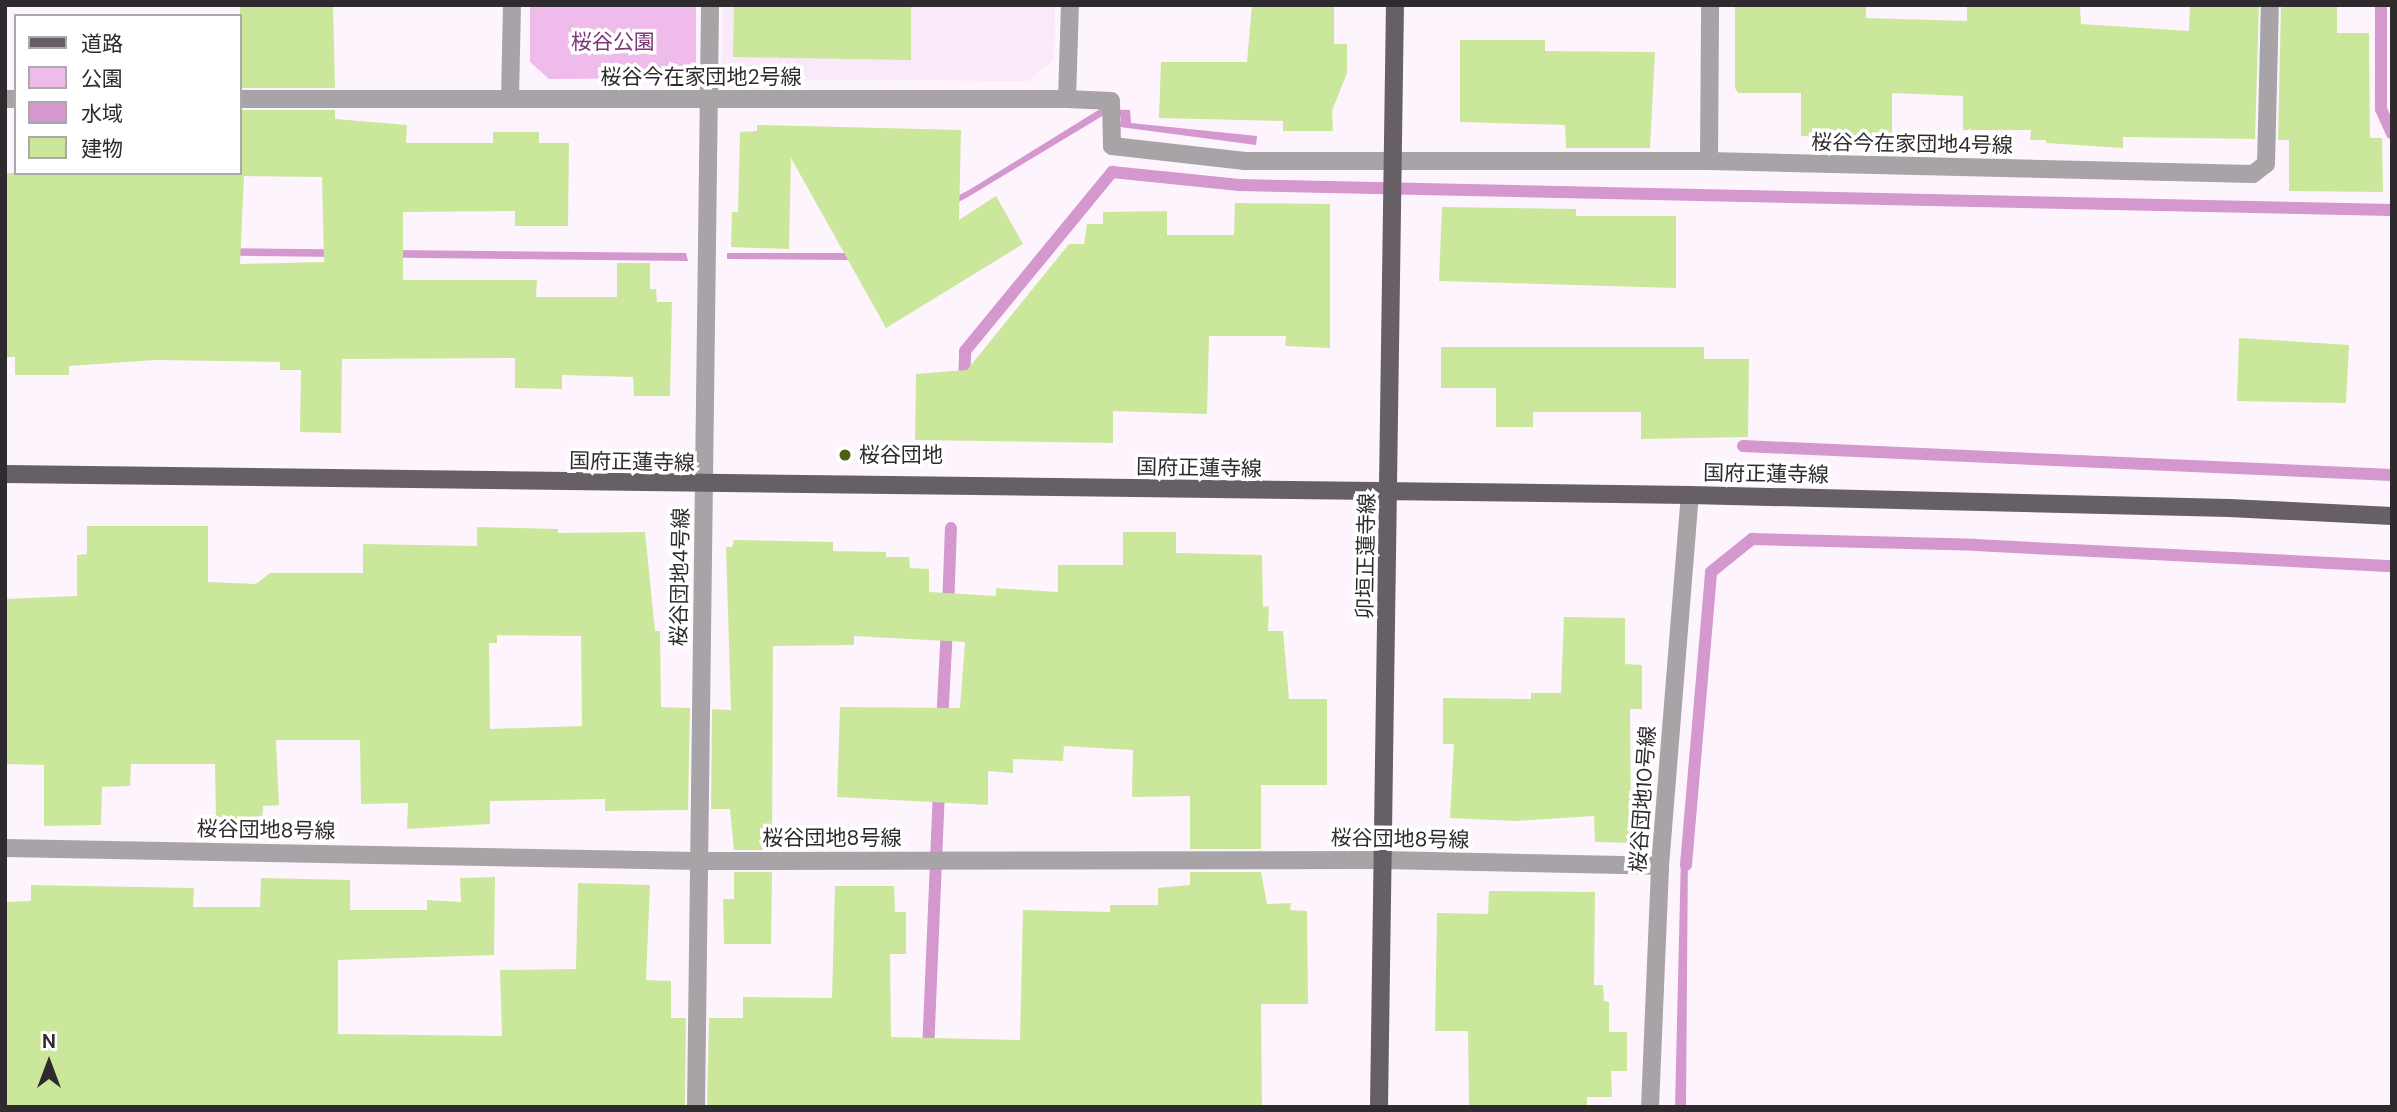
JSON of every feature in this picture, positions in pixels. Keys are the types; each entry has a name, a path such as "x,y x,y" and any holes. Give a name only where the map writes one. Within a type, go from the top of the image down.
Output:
{"main road":[{"name":"卯垣正蓮寺線","path":"1379,1107 1391,494 1395,5"},
{"name":"国府正蓮寺線","path":"5,474 705,486 1690,495 2229,508 2392,516"}],"street":[{"path":"510,99 512,5"},
{"name":"桜谷団地4号線","path":"696,1107 710,5"},
{"path":"1067,99 1070,5"},
{"path":"1709,161 1710,5"},
{"name":"桜谷今在家団地4号線","path":"1394,163 1709,161 2253,174 2266,164 2270,5"},
{"name":"桜谷今在家団地2号線","path":"242,99 1067,99 1111,102 1112,146 1245,161 1394,163"},
{"name":"桜谷団地10号線","path":"1650,1107 1660,866 1690,495"},
{"name":"桜谷団地8号線","path":"5,848 698,861 1382,860 1660,866"}],"shaded area":[{"path":"723,5 1055,5 1054,59 1029,81 743,79 722,65"}],"green space":[{"name":"桜谷公園","path":"530,5 696,5 696,64 676,78 549,79 530,62"}],"water":[{"path":"1100,109 1130,110 1131,123 1257,136 1256,145 1120,127 1121,117 1104,115 968,197 847,260 727,259 727,253 847,253 969,190"},
{"path":"5,246 686,253 688,261 5,253"},
{"path":"1688,848 1686,1107 1675,1107 1681,854"}],"building":[{"path":"240,5 333,5 335,88 242,88"},
{"path":"734,5 911,5 911,60 733,57"},
{"path":"1252,5 1334,5 1334,44 1347,44 1347,73 1332,111 1333,131 1283,131 1283,121 1159,118 1161,62 1247,62"},
{"path":"1735,5 1866,5 1866,18 1967,21 1967,5 2080,5 2081,24 2189,31 2190,5 2259,5 2255,139 2123,137 2123,148 2046,143 2046,140 2030,140 2031,130 1963,130 1963,96 1892,93 1892,140 1801,136 1801,93 1738,93 1735,88"},
{"path":"2281,5 2337,5 2337,33 2369,33 2370,138 2382,138 2383,192 2289,191 2289,140 2278,140"},
{"path":"1460,40 1545,40 1545,51 1655,52 1650,148 1566,148 1565,125 1460,122"},
{"path":"242,110 335,110 335,119 407,125 406,143 493,143 493,132 539,132 539,143 569,143 568,226 515,226 515,211 403,212 403,280 537,280 536,297 617,297 617,263 650,263 650,289 656,289 657,302 672,302 670,396 634,396 633,377 562,375 562,389 515,388 515,358 342,359 341,433 300,432 301,370 280,370 280,362 155,360 69,366 69,375 15,375 15,357 5,357 5,173 242,175","holes":["244,176 322,177 324,262 240,264"]},
{"path":"757,125 961,130 959,220 996,196 1023,244 886,328 791,158 789,249 731,247 732,212 738,212 740,132 757,131"},
{"path":"1235,203 1330,204 1330,348 1285,346 1286,336 1209,336 1207,414 1113,411 1113,443 915,440 916,374 967,370 1069,244 1084,244 1087,224 1103,224 1103,212 1167,211 1167,235 1234,235"},
{"path":"1442,207 1576,209 1576,216 1676,216 1676,288 1439,281"},
{"path":"2239,338 2349,345 2346,403 2237,401"},
{"path":"1441,347 1704,347 1704,359 1749,359 1748,437 1641,439 1641,412 1533,412 1533,427 1496,427 1496,388 1441,388"},
{"path":"87,526 208,526 208,582 256,584 270,573 363,573 363,544 477,546 477,527 558,529 558,533 645,532 655,631 660,631 661,707 690,708 688,810 605,811 605,799 490,801 490,824 407,829 408,803 361,804 360,740 276,740 279,805 263,806 262,822 216,823 215,764 131,764 130,786 102,787 101,825 44,826 44,765 5,764 5,599 77,596 77,555 87,554","holes":["497,635 581,636 582,726 490,729 489,643 497,643"]},
{"path":"1123,532 1176,532 1176,553 1262,555 1263,607 1269,606 1268,631 1283,631 1289,699 1327,699 1327,785 1261,785 1261,849 1190,849 1190,796 1132,797 1133,750 1064,746 1063,761 1013,759 1013,773 988,771 988,805 837,797 840,707 960,708 965,642 854,636 854,645 773,646 772,850 734,850 730,809 711,809 712,709 731,710 726,547 732,547 734,540 833,542 833,551 886,552 886,557 909,557 910,568 929,569 929,592 996,596 996,588 1058,592 1058,565 1123,565"},
{"path":"1564,617 1625,618 1625,664 1642,665 1642,709 1630,709 1631,843 1595,842 1594,816 1516,821 1450,818 1454,744 1443,744 1443,698 1531,699 1531,693 1561,693"},
{"path":"734,872 772,872 771,944 724,944 723,899 734,899"},
{"path":"1190,872 1261,872 1267,904 1291,903 1290,910 1307,911 1308,1004 1261,1004 1262,1107 707,1107 709,1018 743,1018 743,997 832,998 835,886 894,886 895,912 906,912 906,954 890,954 891,1037 1020,1040 1023,910 1110,912 1110,905 1158,905 1158,888 1190,885"},
{"path":"495,877 494,955 338,960 338,1034 502,1036 500,970 576,969 578,883 650,885 646,980 671,981 671,1018 686,1018 685,1107 5,1107 5,902 31,901 31,885 194,888 193,907 260,907 261,878 350,880 350,910 427,910 427,900 461,902 460,878"},
{"path":"1489,891 1595,892 1594,985 1603,985 1604,1001 1609,1002 1609,1032 1627,1032 1627,1071 1611,1071 1612,1097 1587,1097 1587,1107 1469,1107 1468,1031 1435,1031 1437,913 1488,914"}],"waterway":[{"path":"2381,5 2381,109 2392,134"},
{"path":"964,385 965,351 1112,172 1239,185 2392,210"},
{"path":"1743,446 2392,475"},
{"path":"948,608 951,528"},
{"path":"1686,865 1711,572 1752,539 1975,545 2392,566"},
{"path":"942,723 947,626"},
{"path":"928,1052 939,787"}],"place":[{"name":"桜谷団地","path":"845,455"}]}
